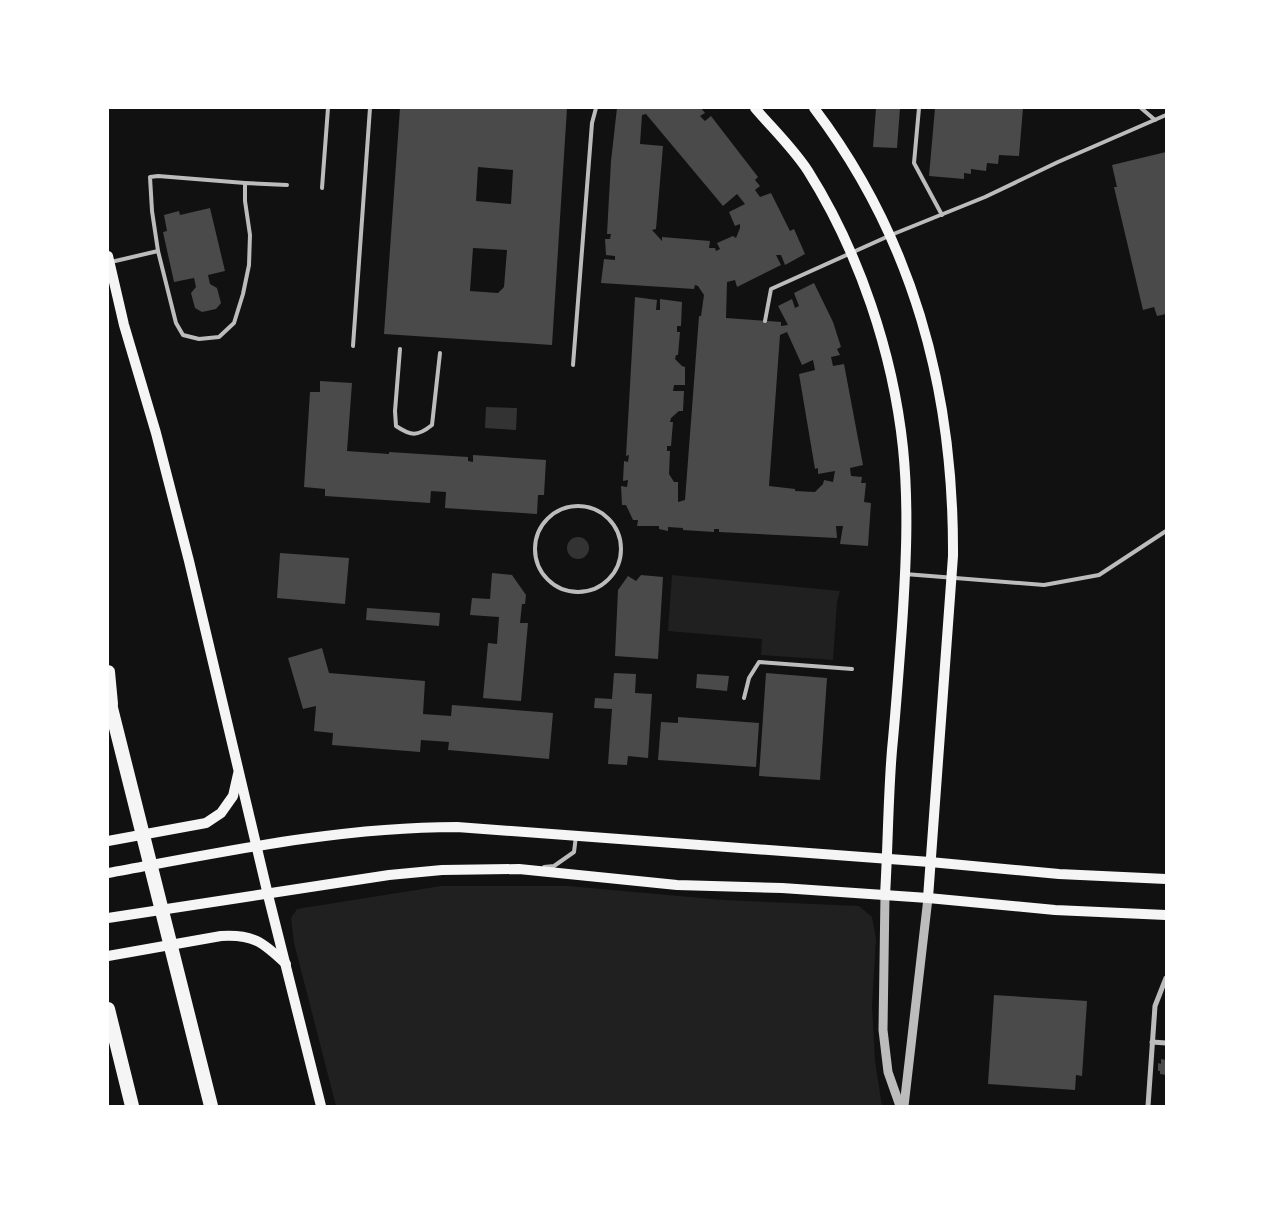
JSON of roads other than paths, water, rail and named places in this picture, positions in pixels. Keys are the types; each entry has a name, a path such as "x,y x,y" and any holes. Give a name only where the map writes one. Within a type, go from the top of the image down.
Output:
{"highway":[{"path":"108,672 112,712"},
{"path":"108,696 129,786 211,1106"},
{"path":"108,1009 132,1106"}],"main road":[{"path":"754,108 808,171 838,226 876,319 887,358 900,424 906,492 905,574 892,752 885,895"},
{"path":"814,108 861,178 891,235 925,329 942,406 952,499 953,533 928,898"},
{"path":"108,259 124,325 159,442 321,1106"},
{"path":"108,841 206,823 221,813 233,796 239,771"},
{"path":"108,872 343,833 457,827 930,862 1059,874 1166,880"},
{"path":"108,918 389,875 442,870 519,868 677,884 782,888 928,898 1055,910 1166,915"},
{"path":"108,956 235,935 250,937 256,940 269,948 286,964"}],"street":[{"path":"885,895 884,1030 888,1072 900,1106"},
{"path":"904,1106 928,898"},
{"path":"1148,1106 1155,1006 1166,978"},
{"path":"1152,1042 1166,1043"}],"lane":[{"path":"322,188 328,108"},
{"path":"353,346 370,108"},
{"path":"573,365 592,123 596,108"},
{"path":"919,108 914,163 942,215"},
{"path":"1141,108 1155,120"},
{"path":"765,321 771,289 891,235 985,197 1058,162 1166,115"},
{"path":"246,183 245,201 250,234 249,265 234,323 219,337 199,340 183,335 176,322 158,252 152,212 150,177 287,185"},
{"path":"108,259 158,252"},
{"path":"400,349 394,411 396,426 408,434 422,434 432,425 440,353"},
{"path":"579,506 594,509 607,517 615,527 620,539 621,552 617,568 608,581 593,591 579,593 562,590 547,579 538,564 535,546 540,530 550,517 564,509 579,506"},
{"path":"905,574 1044,584 1099,575 1166,531"},
{"path":"744,698 748,678 759,662 852,669"},
{"path":"519,868 554,866 574,852 576,836"}]}
